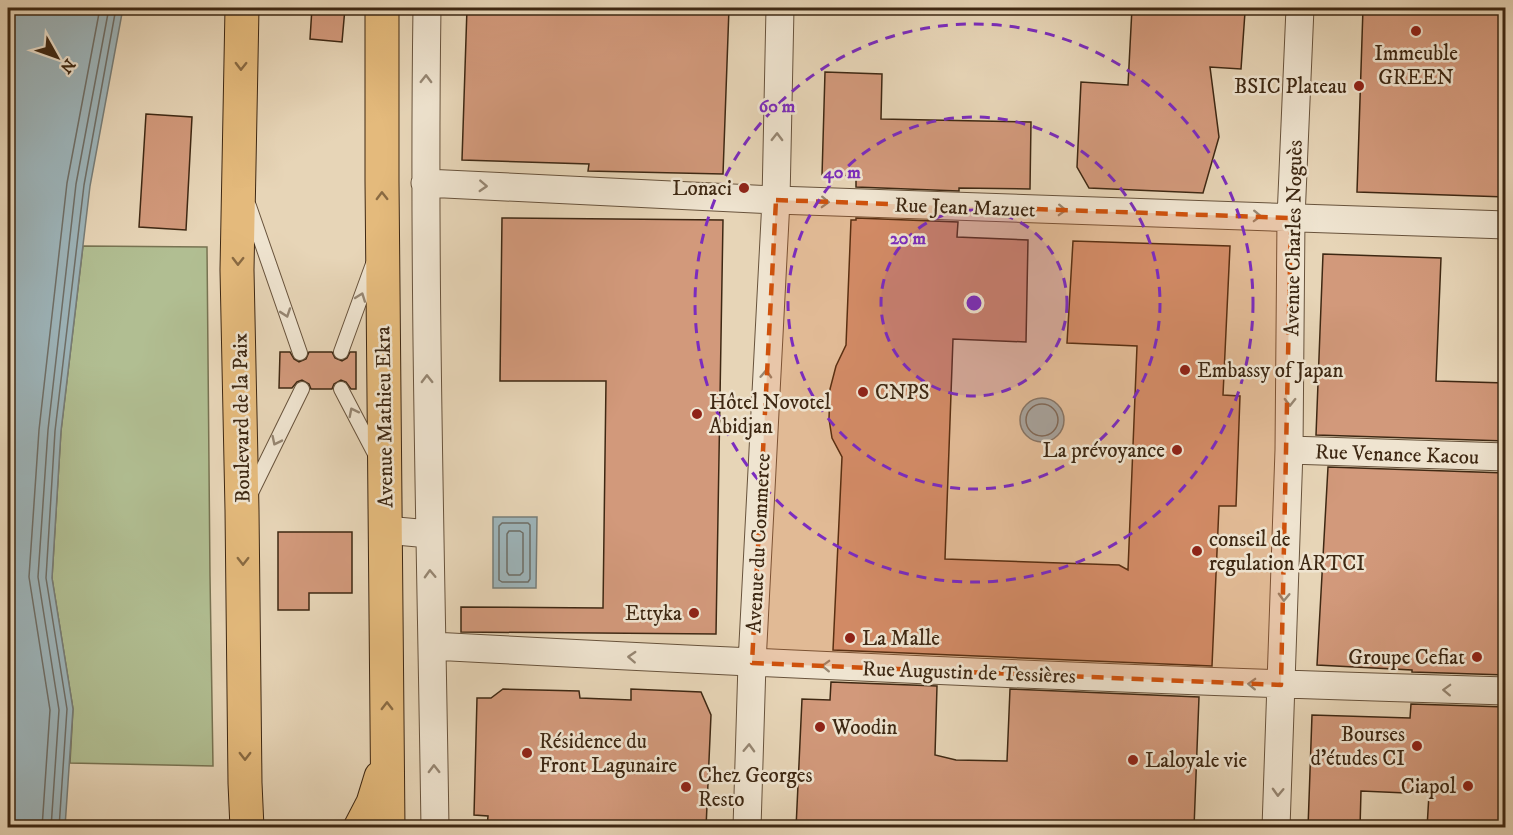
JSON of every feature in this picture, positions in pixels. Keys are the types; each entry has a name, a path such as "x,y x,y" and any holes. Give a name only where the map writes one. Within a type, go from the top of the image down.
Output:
{"main road":[{"name":"Boulevard de la Paix","path":"242,8 237,270 243,510 245,783 248,826"},
{"name":"Avenue Mathieu Ekra","path":"382,8 387,828"},
{"path":"360,828 373,803 387,756"}],"street":[{"path":"427,8 425,183 435,828"},
{"name":"Avenue du Commerce","path":"747,828 752,663 776,200 780,8"},
{"name":"Avenue Charles Noguès","path":"1276,828 1289,450 1291,218 1300,8"},
{"path":"381,121 425,124"},
{"name":"Rue Jean Mazuet","path":"425,183 776,200 1506,225"},
{"name":"Rue Venance Kacou","path":"1289,450 1506,458"},
{"path":"386,530 429,534"},
{"name":"Rue Augustin de Tessières","path":"432,646 752,663 1281,685 1506,691"}],"lane":[{"path":"239,179 300,352"},
{"path":"341,352 382,237"},
{"path":"243,510 302,388"},
{"path":"341,389 385,472"}],"highlighted area":[{"path":"776,200 1291,218 1281,685 752,663"}],"green space":[{"path":"83,246 207,247 213,766 70,763 73,709 52,578 61,431"}],"water":[{"path":"8,8 123,8 90,186 61,431 52,578 73,709 65,827 8,827"},
{"path":"1042,398 1057,405 1064,420 1057,435 1042,442 1027,435 1020,420 1027,405"},
{"path":"493,517 537,517 536,588 493,588"}],"building":[{"path":"312,8 345,8 342,42 310,39"},
{"path":"467,8 729,8 723,174 588,171 589,164 462,160"},
{"path":"1132,8 1245,12 1241,69 1210,67 1219,137 1203,193 1089,188 1077,167 1081,82 1128,85"},
{"path":"1363,8 1506,8 1506,197 1357,192"},
{"path":"825,72 882,74 881,119 1031,122 1030,189 959,188 959,191 856,187 856,176 822,176"},
{"path":"146,114 192,117 186,230 139,227"},
{"path":"502,218 723,220 716,634 461,632 461,607 603,608 606,381 500,381"},
{"path":"856,218 958,222 957,237 1028,240 1026,342 953,339 945,559 1119,565 1128,570 1137,346 1067,343 1073,241 1230,246 1223,395 1240,396 1236,506 1219,506 1212,666 833,650 842,457 832,438 829,419 830,389 836,366 846,345 851,220 856,220"},
{"path":"1323,254 1441,258 1436,381 1506,383 1506,441 1316,435"},
{"path":"280,352 290,352 299,362 306,359 309,352 332,352 335,358 342,361 350,352 356,352 356,389 351,389 346,382 341,380 334,384 332,389 311,389 309,384 302,380 292,388 279,388"},
{"path":"1328,467 1506,473 1506,675 1412,672 1412,670 1317,665"},
{"path":"278,532 352,532 352,593 309,593 309,610 278,610"},
{"path":"831,682 937,686 935,755 956,760 1007,761 1010,689 1199,697 1194,828 796,828 802,699 830,700"},
{"path":"503,689 579,691 580,698 631,700 631,689 701,692 711,715 706,828 487,828 488,816 474,815 477,698 491,698"},
{"path":"1411,704 1506,707 1504,828 1427,828 1429,794 1361,791 1360,828 1308,828 1312,715 1410,718"}],"place":[{"name":"Immeuble GREEN","path":"1416,31"},
{"name":"BSIC Plateau","path":"1359,86"},
{"name":"Lonaci","path":"744,188"},
{"name":"Embassy of Japan","path":"1185,370"},
{"name":"CNPS","path":"863,392"},
{"name":"Hôtel Novotel Abidjan","path":"697,414"},
{"name":"La prévoyance","path":"1177,450"},
{"name":"conseil de regulation ARTCI","path":"1197,551"},
{"name":"Ettyka","path":"694,613"},
{"name":"La Malle","path":"850,638"},
{"name":"Groupe Cefiat","path":"1477,657"},
{"name":"Woodin","path":"820,727"},
{"name":"Bourses d'études CI","path":"1417,746"},
{"name":"Résidence du Front Lagunaire","path":"527,753"},
{"name":"Laloyale vie","path":"1133,760"},
{"name":"Ciapol","path":"1468,786"},
{"name":"Chez Georges Resto","path":"686,787"}]}
